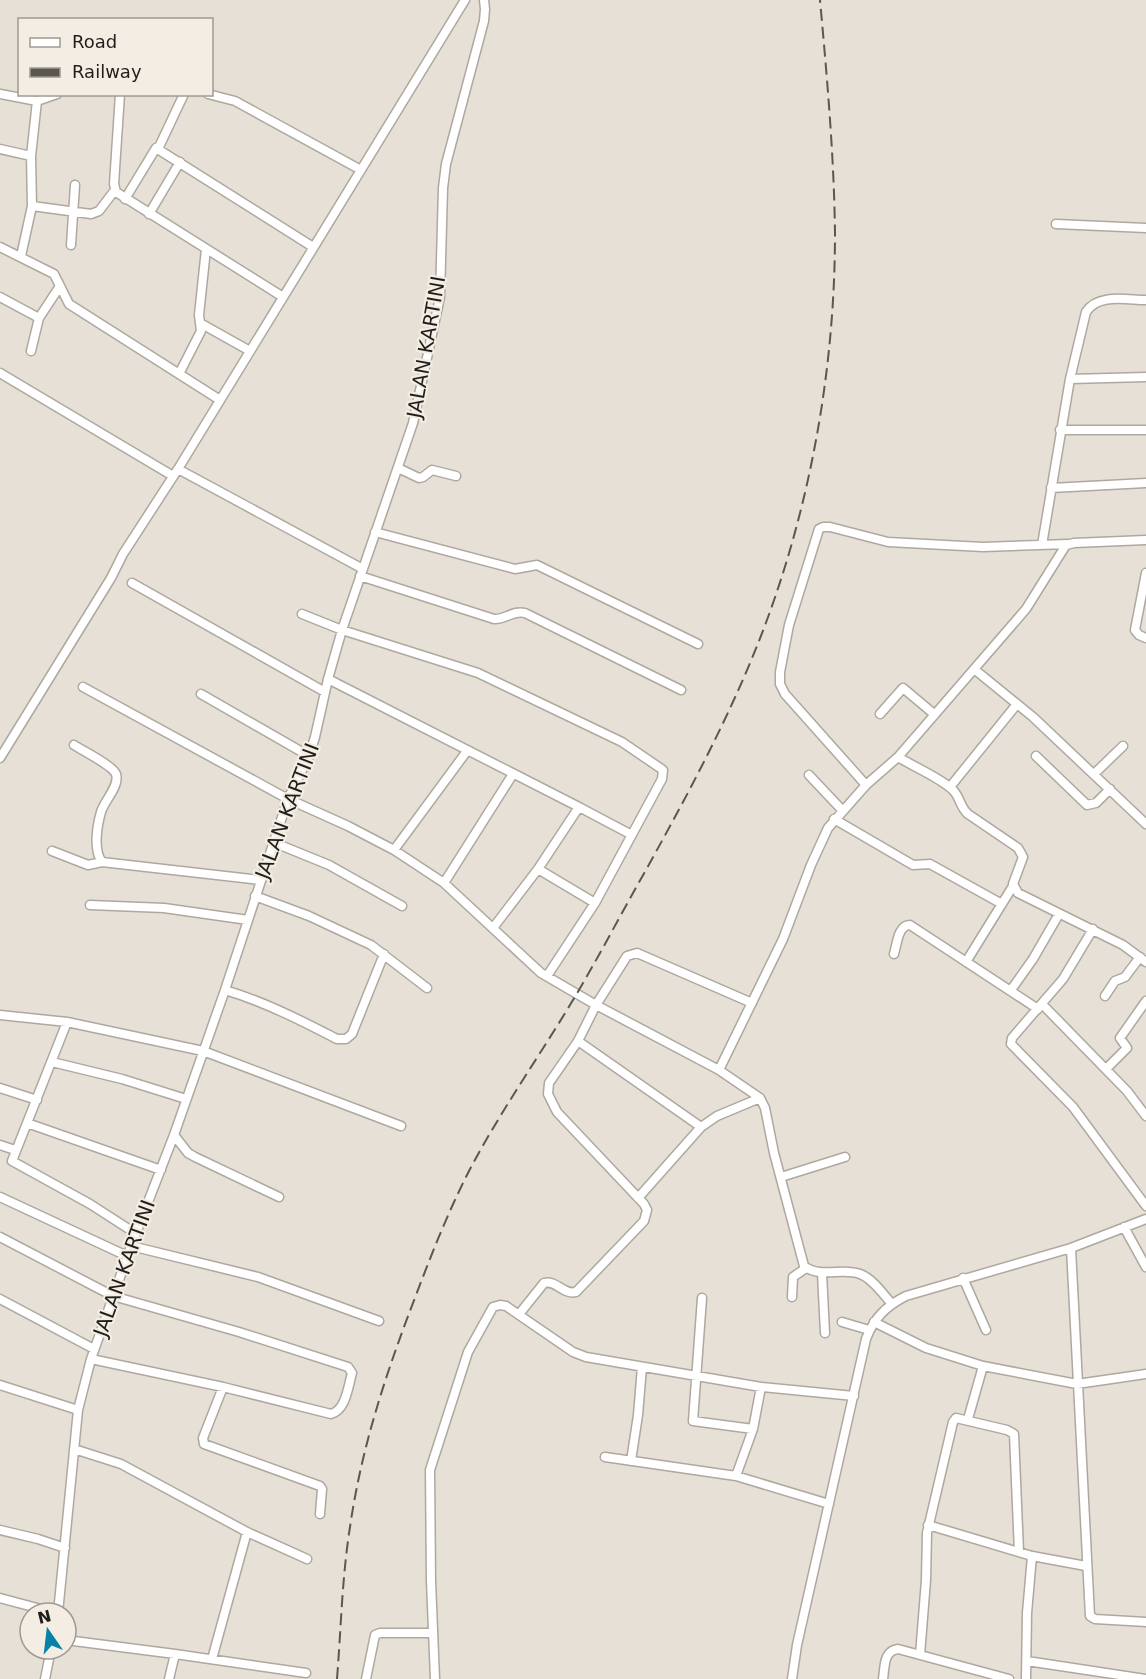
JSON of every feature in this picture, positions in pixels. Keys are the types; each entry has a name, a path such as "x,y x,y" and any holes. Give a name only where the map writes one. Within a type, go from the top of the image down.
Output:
{"street":[{"path":"0,758 123,554 176,473 465,0"},
{"name":"JALAN KARTINI","path":"58,1601 78,1410 94,1349 130,1246 161,1170 204,1051 288,799 309,756 342,630 416,416 440,297 443,188 446,164 484,4 490,0"},
{"path":"0,94 37,101 51,96"},
{"path":"213,95 235,101 361,170"},
{"path":"32,206 91,214 99,211 115,190 120,96"},
{"path":"125,199 156,148 158,149 183,96"},
{"path":"21,256 32,206 31,156 37,101"},
{"path":"0,149 31,156"},
{"path":"158,149 313,247"},
{"path":"149,214 180,162"},
{"path":"71,245 75,185"},
{"path":"115,190 125,199 284,297"},
{"path":"1056,224 1146,228"},
{"path":"0,247 51,271 65,299 73,307 220,400"},
{"path":"180,374 200,335 199,315 206,249"},
{"path":"31,351 39,318 60,286"},
{"path":"0,297 39,318"},
{"path":"1042,545 1060,430 1086,312 1098,302 1108,299 1146,300"},
{"path":"200,322 250,351"},
{"path":"0,373 176,473 361,572 494,619 518,612 525,613 681,690"},
{"path":"1070,379 1146,377"},
{"path":"1060,430 1146,430"},
{"path":"398,468 419,478 432,470 456,476"},
{"path":"1050,488 1146,483"},
{"path":"866,785 785,694 780,684 780,672 789,625 819,529 831,527 888,542 983,547 1146,540"},
{"path":"375,532 515,569 537,565 698,644"},
{"path":"718,1070 783,939 811,865 828,828 866,785 898,757 1026,609 1068,544"},
{"path":"1146,573 1135,630 1146,638"},
{"path":"132,583 325,692"},
{"path":"302,614 342,630 478,673 622,742 664,772 595,903 547,976"},
{"path":"974,669 1017,704 1146,824"},
{"path":"328,679 632,835"},
{"path":"83,687 288,799 394,850 444,883 534,968 596,1005 718,1070 760,1098 765,1108 801,1260 806,1268 822,1273 860,1273 891,1303"},
{"path":"880,714 903,688 934,714"},
{"path":"201,694 309,756"},
{"path":"950,788 1017,704"},
{"path":"74,745 108,765 117,777 101,811 97,851 102,862"},
{"path":"1094,774 1123,746"},
{"path":"394,850 467,751"},
{"path":"1036,756 1087,805 1096,803 1110,789"},
{"path":"898,757 950,788 958,796 964,811 1021,851 1022,862 1013,886 966,962"},
{"path":"444,883 513,774"},
{"path":"809,775 842,810"},
{"path":"493,928 538,869 579,807"},
{"path":"834,819 913,865 930,864 1002,904"},
{"path":"275,843 329,865 402,906"},
{"path":"52,851 88,865 102,862 261,880"},
{"path":"538,869 595,903"},
{"path":"1013,886 1018,893 1093,929 1143,959 1125,977 1115,981 1105,996"},
{"path":"255,896 309,916 371,945 427,988"},
{"path":"90,906 164,908 248,920"},
{"path":"1011,990 1059,914"},
{"path":"894,954 901,928 907,925 1040,1007 1106,1069 1146,1116"},
{"path":"1093,929 1068,973 1012,1038 1011,1044 1073,1107 1146,1206"},
{"path":"520,1313 544,1282 553,1282 568,1293 576,1292 645,1221 647,1216 646,1208 638,1198 557,1112 548,1094 549,1083 578,1041 596,1005 627,956 637,953 752,1003"},
{"path":"225,990 284,1011 338,1039 346,1039 352,1034 384,954"},
{"path":"1106,1069 1127,1048 1119,1038 1146,1001"},
{"path":"0,1015 67,1022 204,1051 401,1126"},
{"path":"67,1022 15,1150 13,1163 90,1204 135,1233"},
{"path":"578,1041 701,1127"},
{"path":"52,1062 122,1079 186,1099"},
{"path":"0,1088 37,1100"},
{"path":"638,1198 701,1127 717,1116 760,1098"},
{"path":"27,1123 161,1170"},
{"path":"174,1135 195,1157 279,1197"},
{"path":"0,1145 15,1150"},
{"path":"781,1177 845,1157"},
{"path":"0,1197 127,1256"},
{"path":"792,1679 797,1645 869,1330 874,1322 891,1303 906,1296 1071,1248 1146,1219"},
{"path":"1124,1227 1146,1267"},
{"path":"0,1237 113,1296 239,1332 348,1367 352,1373 342,1407 338,1412 331,1414 223,1387 91,1359"},
{"path":"130,1246 258,1277 379,1321"},
{"path":"1071,1248 1090,1616 1095,1619 1146,1622"},
{"path":"792,1297 793,1277 806,1268"},
{"path":"822,1273 825,1332"},
{"path":"963,1278 986,1330"},
{"path":"702,1298 693,1421 753,1429"},
{"path":"0,1299 94,1349"},
{"path":"435,1679 432,1633 430,1485 432,1461 468,1352 491,1310 504,1305 520,1313 580,1356 761,1387 854,1396"},
{"path":"842,1322 869,1330"},
{"path":"874,1322 926,1348 983,1366 1077,1384 1146,1374"},
{"path":"969,1419 983,1366"},
{"path":"631,1461 642,1367"},
{"path":"0,1385 78,1410"},
{"path":"223,1387 203,1438 204,1444 319,1485 322,1489 320,1514"},
{"path":"736,1476 753,1429 761,1387"},
{"path":"920,1655 928,1525 953,1422 958,1417 1009,1430 1014,1436 1019,1552"},
{"path":"74,1449 121,1464 248,1532 307,1559"},
{"path":"605,1457 736,1476 830,1504"},
{"path":"928,1525 1032,1556 1086,1566"},
{"path":"0,1530 65,1548"},
{"path":"212,1659 248,1532"},
{"path":"1026,1679 1027,1613 1032,1556"},
{"path":"0,1598 18,1603"},
{"path":"366,1679 375,1635 380,1633 432,1633"},
{"path":"78,1641 175,1653 306,1673"},
{"path":"884,1679 886,1656 891,1650 901,1649 1009,1679"},
{"path":"169,1679 175,1653"},
{"path":"1027,1660 1146,1679"},
{"path":"45,1679 49,1661"}],"railway":[{"path":"337,1679 345,1565 355,1498 367,1442 403,1330 432,1253 481,1148 585,980 708,755 751,660 781,581 795,532 817,434 831,334 835,233 828,87 820,0"}]}
